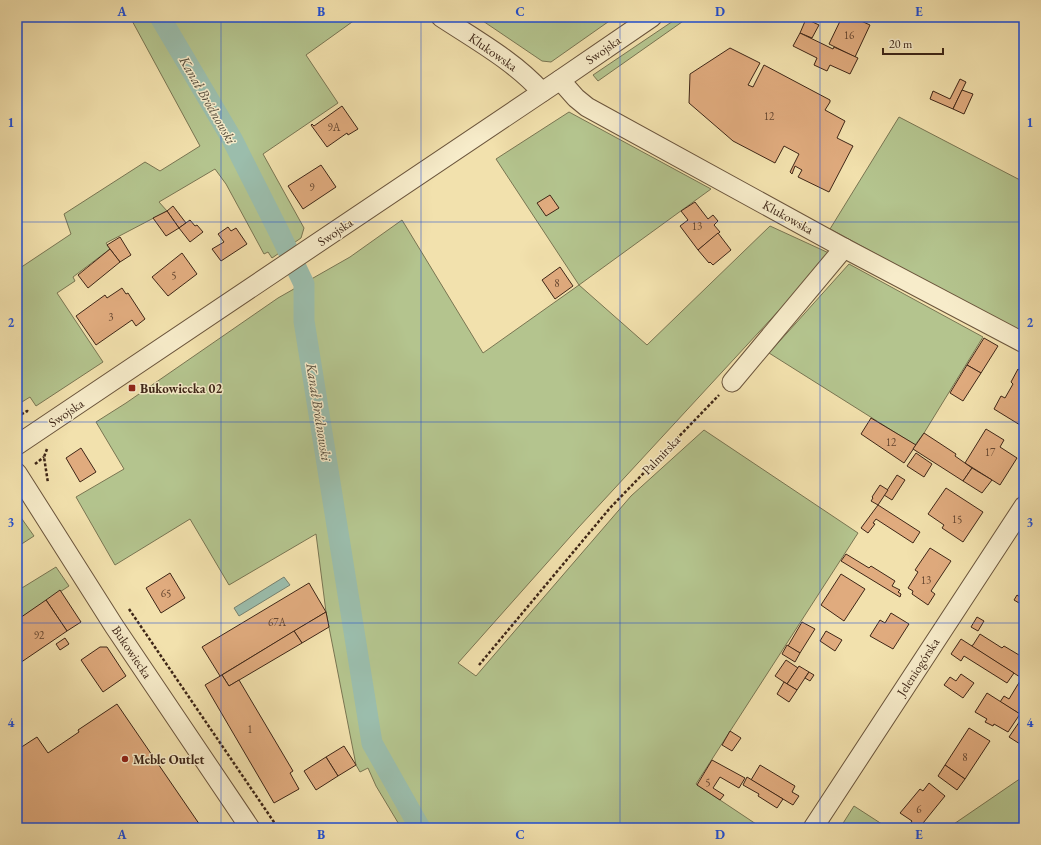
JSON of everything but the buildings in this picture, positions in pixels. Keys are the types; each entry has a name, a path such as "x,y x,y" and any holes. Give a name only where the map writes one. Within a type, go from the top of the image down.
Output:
{"street":[{"name":"Klukowska","path":"441,17 514,65 530,78 542,92"},
{"name":"Swojska","path":"17,445 652,17"},
{"name":"Klukowska","path":"560,80 576,98 587,107 844,248 1024,344"},
{"path":"732,382 844,248"},
{"name":"Bukowiecka","path":"17,473 114,626 250,828"},
{"name":"Jeleniogórska","path":"812,828 1024,506"}],"path":[{"name":"Palmirska","path":"479,665 610,508 732,382"},
{"path":"44,457 48,487"},
{"path":"125,604 278,828"}],"green space":[{"path":"130,17 359,17 306,55 338,103 263,154 304,228 301,238 272,258 268,252 264,254 226,184 215,169 159,202 167,211 106,243 110,249 73,277 75,281 57,293 103,362 36,406 30,397 17,405 17,270 71,234 64,214 145,162 160,171 200,146"},
{"path":"477,17 615,17 551,62 542,61"},
{"path":"679,17 689,17 598,81 593,75"},
{"path":"569,112 711,189 579,285 496,159"},
{"path":"899,117 1020,180 1024,172 1024,334 830,229"},
{"path":"402,220 483,353 579,285 647,345 770,226 831,254 578,528 458,663 476,676 631,496 704,430 858,533 696,784 762,828 396,828 400,826 376,786 368,768 360,772 356,765 326,612 316,534 229,585 190,519 115,565 76,497 124,469 96,422 278,298 350,257"},
{"path":"849,264 983,337 924,433 915,445 769,353"},
{"path":"17,512 34,536 17,547"},
{"path":"56,567 69,586 17,620 17,591"},
{"path":"1024,776 1024,828 948,828"},
{"path":"854,806 888,828 840,828"}],"shaded area":[{"path":"284,577 290,585 239,616 234,608"}],"waterway":[{"name":"Kanał Bródnowski","path":"160,17 232,139 304,284 304,321 372,743 420,828"}],"place":[{"name":"Bukowiecka 02","path":"132,388"},
{"name":"Meble Outlet","path":"125,759"}]}
